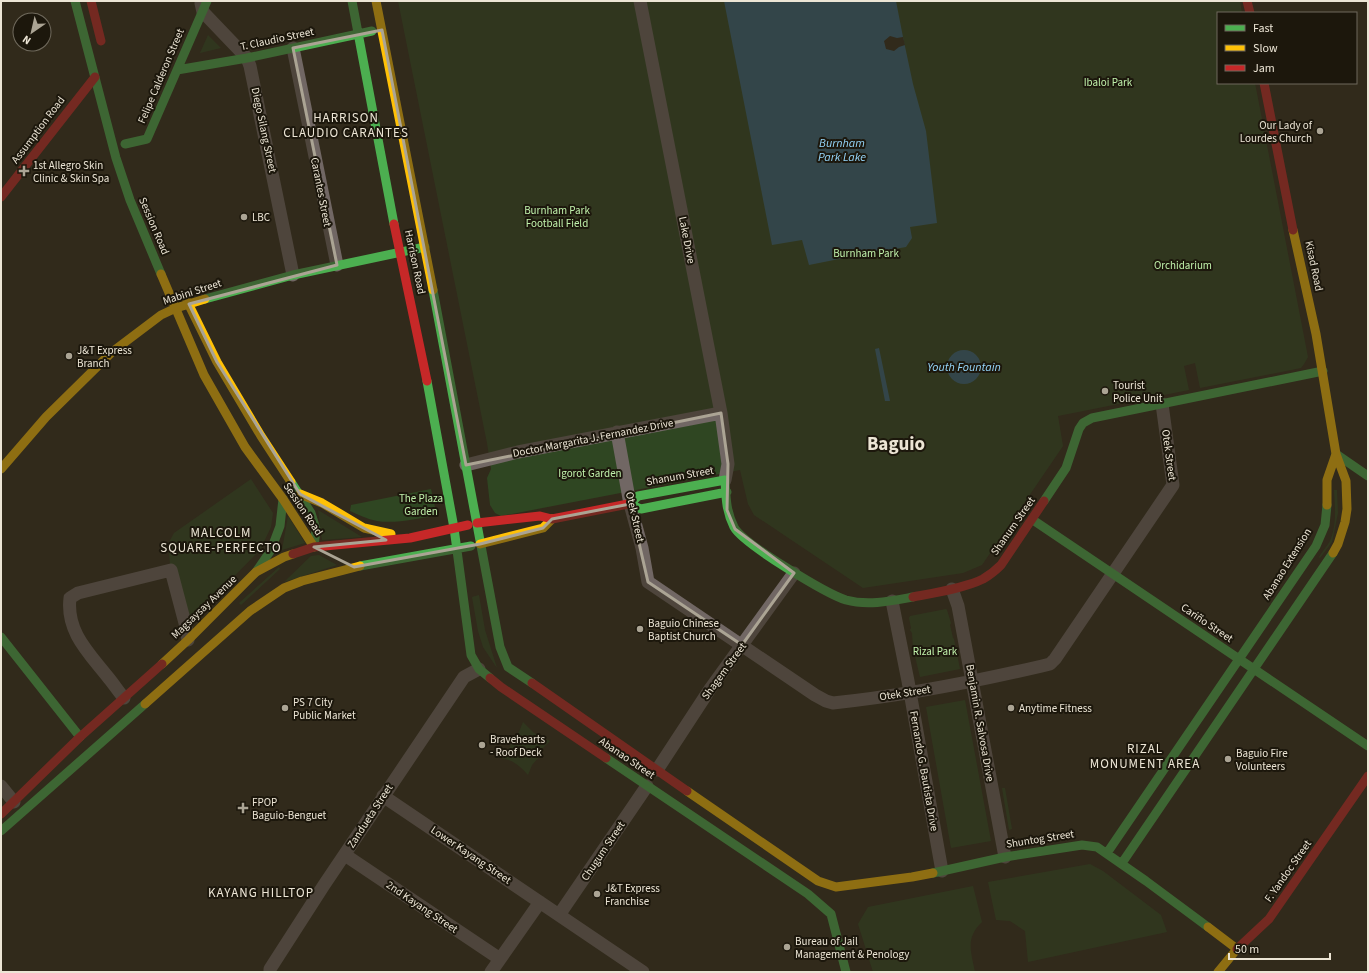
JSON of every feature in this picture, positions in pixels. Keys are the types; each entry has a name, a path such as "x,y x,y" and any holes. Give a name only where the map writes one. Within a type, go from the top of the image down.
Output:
{"main road":[{"name":"Session Road","path":"75,1 116,158 130,200 209,385 245,447 314,547"},
{"path":"91,1 102,48"},
{"name":"Harrison Road","path":"352,1 360,33 400,252 438,437 454,528"},
{"name":"Harrison Road","path":"376,1 425,247 477,523"},
{"path":"1247,1 1250,12"},
{"name":"Felipe Calderon Street","path":"125,144 147,139 203,5"},
{"name":"T. Claudio Street","path":"177,70 247,58 360,33 382,30"},
{"name":"Assumption Road","path":"1,197 95,77"},
{"name":"Kisad Road","path":"1264,84 1323,371 1336,454"},
{"name":"Mabini Street","path":"1,469 46,417 112,352 161,315 189,304 294,275 425,247"},
{"name":"Session Road","path":"184,293 217,362 261,436 300,494 311,514 316,529 314,547"},
{"name":"Shanum Street","path":"726,486 727,510 735,529 744,539 794,573 846,600 876,603 892,601 952,589 983,579 992,573 1000,565 1033,520 1066,468 1079,429 1083,423 1092,418 1323,371"},
{"path":"1336,454 1368,476"},
{"path":"1122,863 1187,770 1335,550 1342,534 1347,509 1346,481 1336,454"},
{"name":"Abanao Extension","path":"1107,853 1309,556 1325,524 1327,480 1336,454"},
{"name":"Shanum Street","path":"630,504 641,509 726,486"},
{"name":"Shanum Street","path":"477,523 540,516 552,519 630,504 638,496 726,486"},
{"path":"300,494 322,503 364,528 410,538"},
{"path":"256,572 270,550 280,526 283,500"},
{"name":"Shanum Street","path":"480,544 543,528 552,519"},
{"name":"Cariño Street","path":"1033,520 1368,746"},
{"name":"Magsaysay Avenue","path":"1,814 80,737 188,640 256,572 284,557 314,547 410,538 477,523"},
{"name":"Abanao Street","path":"477,523 500,647 508,667 818,881"},
{"name":"Abanao Street","path":"454,528 471,655 479,669 501,687 833,911 846,972"},
{"path":"1,831 250,611 284,588 302,581 354,567 480,544"},
{"path":"298,562 314,547 327,554"},
{"path":"1309,556 1325,566"},
{"path":"340,560 354,567"},
{"path":"250,611 276,582"},
{"path":"1,637 80,737"},
{"path":"1171,759 1187,770"},
{"name":"F. Yandoc Street","path":"1218,972 1237,949 1269,919 1368,776"},
{"path":"736,845 745,832"},
{"name":"Shuntog Street","path":"818,881 836,887 864,884 942,871 1005,857 1082,845 1097,847 1122,863 1237,949"},
{"name":"Shuntog Street","path":"848,895 864,884"}],"street":[{"name":"Lake Drive","path":"640,1 721,413 728,464 726,486"},
{"name":"Diego Silang Street","path":"203,5 247,58 250,66 294,275"},
{"name":"Carantes Street","path":"293,48 337,265"},
{"name":"Otek Street","path":"617,432 630,504 648,582 826,701 833,703 973,682 1050,664 1055,660 1173,485 1162,404"},
{"name":"Doctor Margarita J. Fernandez Drive","path":"466,465 522,451 721,413"},
{"path":"124,698 82,646 74,629 69,609 70,598 78,593 171,570 188,640"},
{"name":"Shagem Street","path":"657,770 710,689 794,573"},
{"name":"Benjamin R. Salvosa Drive","path":"952,589 958,606 1005,857"},
{"name":"Fernando G. Bautista Drive","path":"892,601 942,871"},
{"name":"Zandueta Street","path":"270,972 270,969 383,796 464,677 479,669"},
{"path":"1,786 14,802"},
{"name":"Chugum Street","path":"559,916 648,786"},
{"name":"Lower Kayang Street","path":"383,796 643,972"},
{"name":"2nd Kayang Street","path":"345,854 500,959"},
{"path":"491,972 540,902"}],"highlighted area":[{"path":"382,30 466,465 721,413 728,464 727,510 735,529 794,573 742,645 648,582 630,504 552,519 543,528 480,544 354,567 314,547 386,540 300,494 217,362 189,304 337,265 293,48"}],"green space":[{"name":"Burnham Park","path":"398,1 1240,1 1242,12 1217,12 1217,84 1255,84 1308,357 1301,368 1200,388 1195,363 1184,366 1189,390 1058,416 1063,446 982,565 963,573 863,588 754,515 748,504 740,470 501,516 495,513 490,505 487,478 491,469"},
{"path":"208,35 221,48 200,53"},
{"path":"251,479 273,513 271,527 260,550 197,614 185,623 170,564 168,544 174,533"},
{"name":"The Plaza Garden","path":"431,489 437,516 384,522 363,517 350,511 351,505"},
{"path":"1334,490 1337,490 1338,513 1332,542 1320,558 1319,557 1330,541 1334,529"},
{"path":"318,510 362,537 322,540"},
{"path":"288,516 305,543 282,550"},
{"path":"319,555 337,565 284,582 311,556"},
{"path":"279,567 280,569 241,605 239,603"},
{"path":"479,595 485,630 497,668 483,647 478,631 472,597"},
{"name":"Rizal Park","path":"947,610 960,669 920,677 913,648 909,618 910,616"},
{"path":"965,700 991,841 951,848 926,707"},
{"path":"523,722 534,733 550,741 541,750 540,756 532,765 528,775 516,764 501,758 509,749"},
{"path":"1002,788 1005,788 1012,829 1009,830"},
{"path":"1090,864 1103,871 1161,915 1167,932 1028,962 1025,931 1010,921 996,920 988,882"},
{"path":"973,886 982,922 971,939 971,951 975,972 873,972 858,924 868,907"}],"water":[{"name":"Burnham Park Lake","path":"724,1 896,1 913,84 926,131 937,223 910,227 912,238 906,247 865,254 864,251 844,255 844,258 809,265 802,240 772,245"},
{"path":"879,348 890,401 885,401 875,349"},
{"name":"Youth Fountain","path":"967,350 976,355 980,360 980,374 976,379 971,383 961,384 957,383 948,374 947,364 948,360 957,351"}],"pier":[{"path":"890,36 897,38 903,37 905,45 894,51 886,49 884,41"}],"traffic: fast":[{"path":"75,1 116,158 130,200 161,274"},
{"path":"125,144 147,139 207,1"},
{"path":"352,1 394,224"},
{"path":"177,70 247,58 372,31"},
{"path":"205,299 293,275 425,247"},
{"path":"433,290 500,647 508,667 532,683"},
{"path":"1044,501 1066,468 1079,429 1083,423 1092,418 1323,371"},
{"path":"427,381 454,528 471,655 479,669 490,678"},
{"path":"1336,454 1368,476"},
{"path":"628,504 630,504 638,496 725,480 728,510 734,527 753,545 786,568 836,596 854,602 871,603 913,597"},
{"path":"291,482 311,513 316,529 314,547"},
{"path":"630,504 641,509 727,492"},
{"path":"256,572 271,550 280,526 283,499"},
{"path":"1107,853 1316,546 1325,525 1327,505"},
{"path":"1033,520 1368,746"},
{"path":"360,566 471,546"},
{"path":"1122,863 1333,553"},
{"path":"1,637 80,737"},
{"path":"1,831 145,704"},
{"path":"606,758 808,894 831,914 846,972"},
{"path":"933,873 1005,857 1082,845 1097,847 1208,927"}],"traffic: slow":[{"path":"376,1 433,290"},
{"path":"1293,230 1316,334 1336,454 1346,481 1347,509 1345,522 1338,544 1333,553"},
{"path":"161,274 204,375 245,447 283,499 314,547"},
{"path":"1,469 46,417 112,352 161,315 176,308 205,299"},
{"path":"187,301 217,362 261,436 291,482"},
{"path":"1327,505 1327,480 1336,454"},
{"path":"300,494 322,503 364,528 391,534"},
{"path":"480,544 543,528 552,519"},
{"path":"162,664 256,572 284,557 293,554"},
{"path":"145,704 250,611 284,588 302,581 360,566"},
{"path":"687,791 818,881 836,887 933,873"},
{"path":"1208,927 1237,949 1218,972"}],"traffic: jam":[{"path":"91,1 101,41"},
{"path":"1247,1 1250,12"},
{"path":"1,197 95,77"},
{"path":"1264,84 1293,230"},
{"path":"394,224 427,381"},
{"path":"913,597 967,585 983,579 990,574 1001,565 1044,501"},
{"path":"477,523 540,516 552,519 628,504"},
{"path":"293,554 314,547 410,538 468,525"},
{"path":"1,814 80,737 162,664"},
{"path":"490,678 606,758"},
{"path":"532,683 687,791"},
{"path":"1237,949 1269,919 1368,776"}],"place":[{"name":"Our Lady of Lourdes Church","path":"1320,131"},
{"name":"1st Allegro Skin Clinic & Skin Spa","path":"24,171"},
{"name":"LBC","path":"244,217"},
{"name":"J&T Express Branch","path":"69,356"},
{"name":"Tourist Police Unit","path":"1105,391"},
{"name":"Baguio Chinese Baptist Church","path":"640,629"},
{"name":"PS 7 City Public Market","path":"285,708"},
{"name":"Anytime Fitness","path":"1011,708"},
{"name":"Bravehearts - Roof Deck","path":"482,745"},
{"name":"Baguio Fire Volunteers","path":"1228,759"},
{"name":"FPOP Baguio-Benguet","path":"243,808"},
{"name":"J&T Express Franchise","path":"597,894"},
{"name":"Bureau of Jail Management & Penology","path":"787,947"}],"district":[{"name":"HARRISON CLAUDIO CARANTES","path":"346,126"},
{"name":"Baguio","path":"896,444"},
{"name":"MALCOLM SQUARE-PERFECTO","path":"221,540"},
{"name":"RIZAL MONUMENT AREA","path":"1145,756"},
{"name":"KAYANG HILLTOP","path":"261,893"}],"park label":[{"name":"Ibaloi Park","path":"1108,82"},
{"name":"Burnham Park Football Field","path":"557,216"},
{"name":"Orchidarium","path":"1183,265"},
{"name":"Igorot Garden","path":"590,473"}]}
